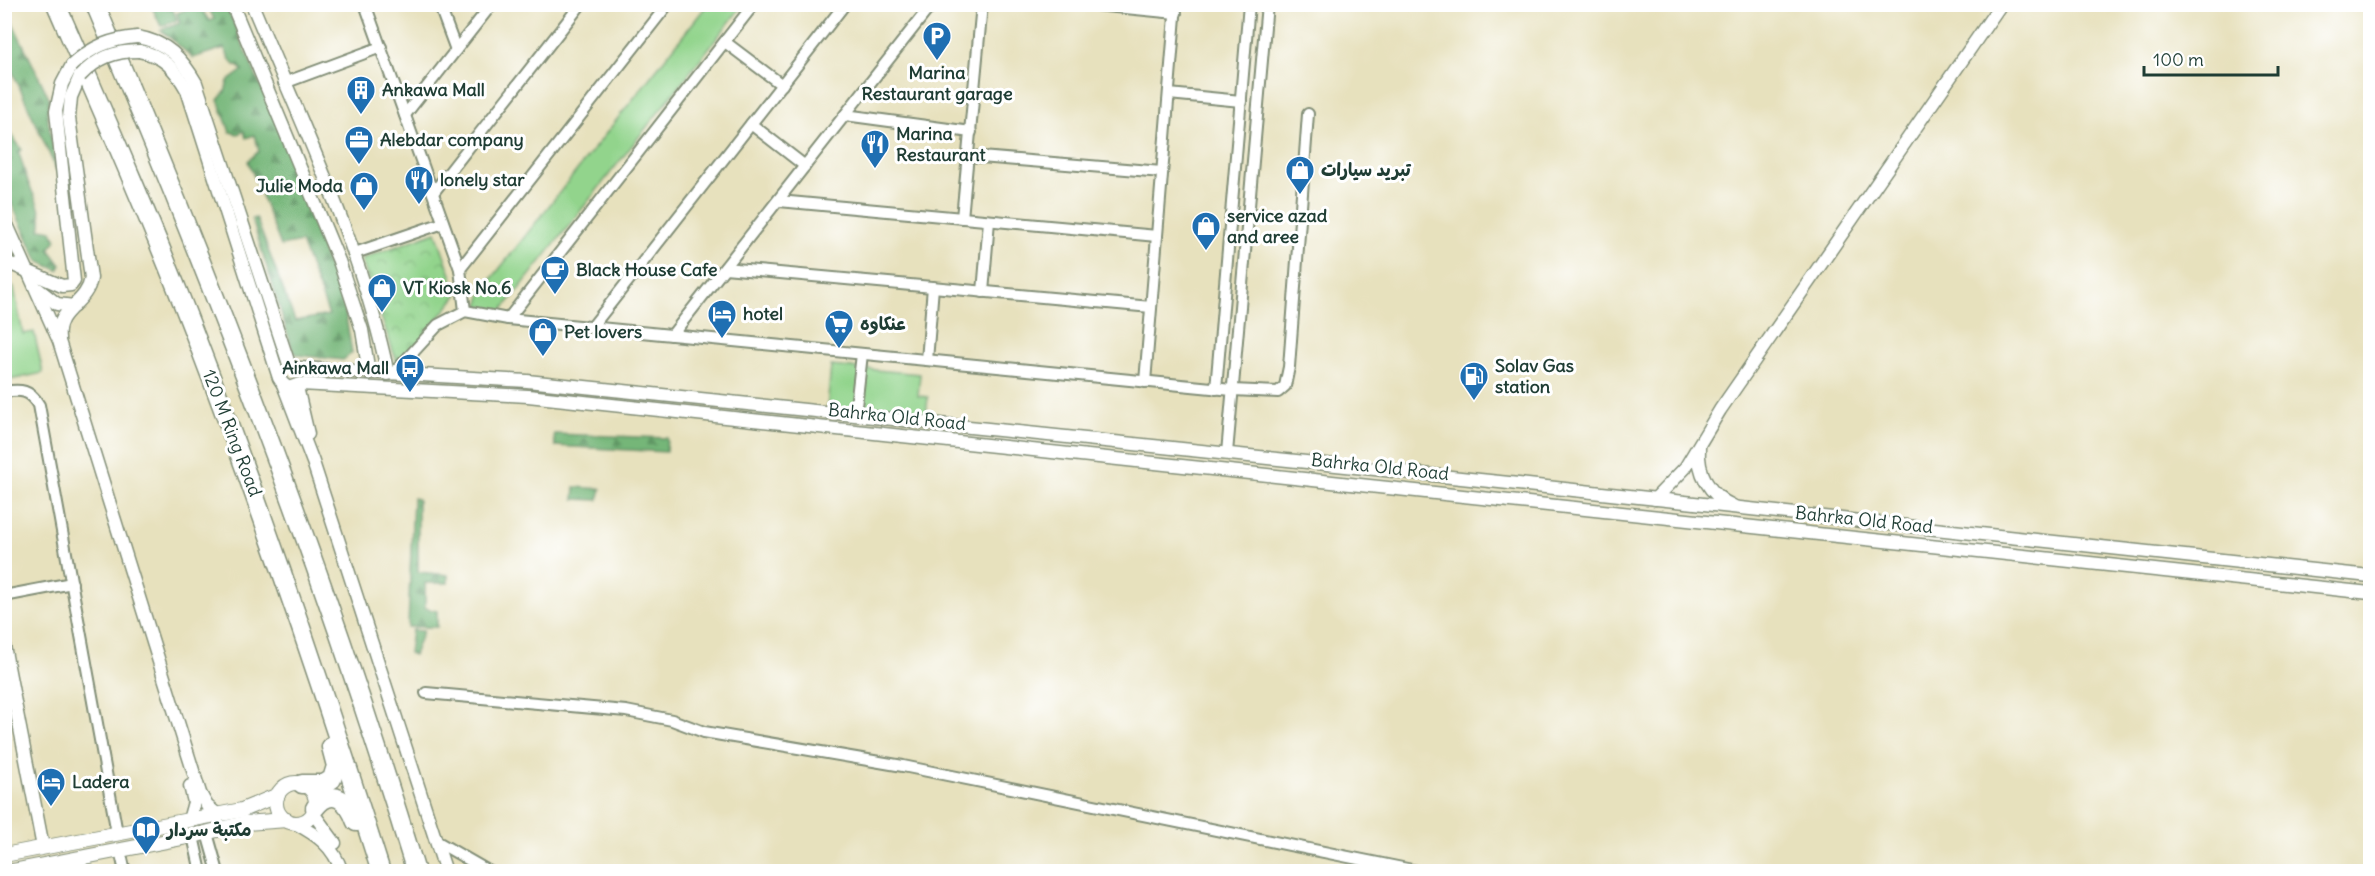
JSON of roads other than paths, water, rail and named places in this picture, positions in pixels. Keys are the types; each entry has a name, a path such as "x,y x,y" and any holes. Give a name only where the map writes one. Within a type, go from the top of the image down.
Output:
{"highway":[{"name":"120 M Ring Road","path":"56,4 195,335 265,520 321,683 381,870"},
{"name":"120 M Ring Road","path":"94,4 205,267 256,400 357,687 416,872"},
{"path":"302,783 324,784 332,779 335,771 335,761 324,724 321,683"},
{"path":"314,810 329,798 346,802 361,838 381,870"}],"main road":[{"path":"4,855 251,808 278,795 285,786 302,783 312,791 314,810 305,820 245,823 193,836 7,872"},
{"path":"278,795 277,807 290,821"}],"street":[{"path":"232,4 339,261 364,342 369,373"},
{"path":"252,4 355,253 390,374"},
{"path":"365,4 460,269 465,311"},
{"path":"439,4 456,50"},
{"path":"405,115 492,4"},
{"path":"433,193 580,4"},
{"path":"460,269 668,4"},
{"path":"508,319 754,4"},
{"path":"592,327 844,4"},
{"path":"672,335 932,4"},
{"path":"962,218 982,4"},
{"path":"1085,4 1176,9 1144,382"},
{"path":"1216,389 1249,4"},
{"path":"1227,453 1267,4"},
{"path":"1655,499 1681,473 2001,4"},
{"path":"4,261 31,275 65,288 73,284 75,275 56,111 62,84 72,64 108,41 137,37 158,42 175,52 196,83 295,366 303,376 298,385 313,462"},
{"path":"725,42 782,85"},
{"path":"284,83 381,47"},
{"path":"37,288 60,302 86,294 91,278 69,118 71,97 80,76 89,66 106,56 139,51 164,60 176,71 187,90 281,379 313,462 446,872"},
{"path":"1169,94 1241,101"},
{"path":"390,374 438,325 465,311 508,319 1216,389 1278,392 1287,379 1308,114"},
{"path":"845,115 971,132"},
{"path":"751,124 805,166"},
{"path":"969,156 1162,172"},
{"path":"779,201 1157,236"},
{"path":"4,218 59,341 181,735 203,800 218,815"},
{"path":"983,292 989,220"},
{"path":"355,253 443,223"},
{"path":"725,268 1151,307"},
{"path":"927,360 933,287"},
{"path":"49,319 60,302 67,296 65,288"},
{"path":"59,341 62,316 60,302"},
{"path":"364,342 381,338"},
{"path":"855,415 862,354"},
{"path":"295,366 282,368 281,379 289,388 298,385 528,396 2370,592"},
{"name":"Bahrka Old Road","path":"295,366 369,373 526,381 1227,453 2370,576"},
{"path":"4,392 20,389 27,392 39,405 117,833"},
{"path":"1700,443 1699,464 1707,483 1720,499 1738,508"},
{"path":"4,596 72,583"},
{"path":"4,646 6,667 43,848"},
{"path":"426,693 626,711 672,720 704,732 926,770 1422,872"},
{"path":"181,735 194,802 189,820"},
{"path":"314,810 335,842 347,872"},
{"path":"290,821 325,841 337,855 342,872"},
{"path":"207,833 218,872"},
{"path":"193,836 201,872"},
{"path":"436,841 490,872"},
{"path":"120,850 125,872"},
{"path":"75,872 86,856"}],"place":[{"name":"Marina Restaurant garage","path":"937,62"},
{"name":"Ankawa Mall","path":"361,116"},
{"name":"Alebdar company","path":"359,166"},
{"name":"Marina Restaurant","path":"875,170"},
{"name":"تبريد سيارات","path":"1300,196"},
{"name":"lonely star","path":"419,206"},
{"name":"Julie Moda","path":"364,212"},
{"name":"service azad and aree","path":"1206,252"},
{"name":"Black House Cafe","path":"555,296"},
{"name":"VT Kiosk No.6","path":"382,314"},
{"name":"hotel","path":"722,340"},
{"name":"عنكاوه","path":"839,350"},
{"name":"Pet lovers","path":"543,358"},
{"name":"Ainkawa Mall","path":"410,394"},
{"name":"Solav Gas station","path":"1474,402"},
{"name":"Ladera","path":"51,808"},
{"name":"مكتبة سردار","path":"146,856"}]}
